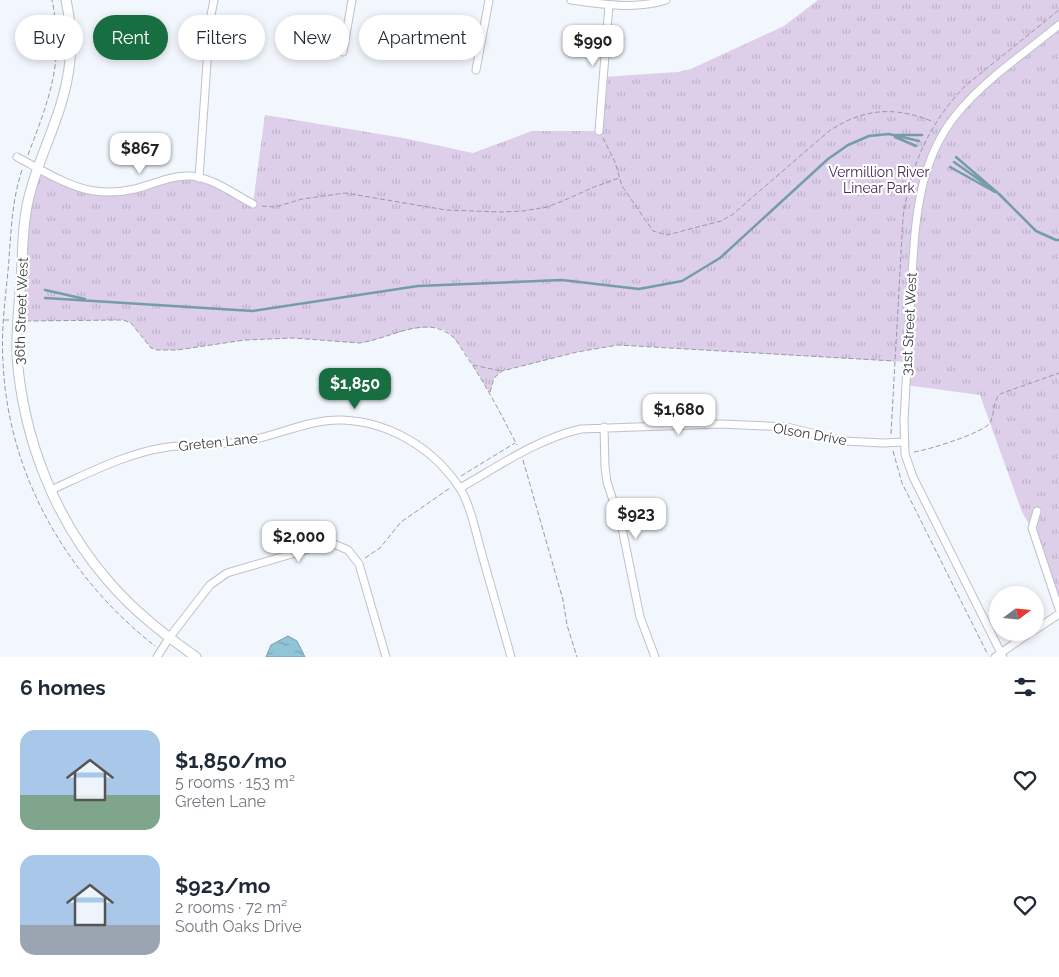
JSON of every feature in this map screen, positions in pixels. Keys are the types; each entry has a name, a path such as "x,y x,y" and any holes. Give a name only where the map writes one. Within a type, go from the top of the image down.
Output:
{"street":[{"name":"36th Street West","path":"66,0 70,18 71,59 63,98 28,198 18,321 17,354 21,394 30,432 51,490 75,537 124,598 169,638 196,657"},
{"path":"199,178 210,20 214,0"},
{"path":"349,17 352,0"},
{"path":"476,70 488,0"},
{"path":"571,0 609,5 656,3 666,0"},
{"path":"599,131 609,5"},
{"name":"31st Street West","path":"999,656 921,496 906,454 904,421 915,224 921,186 927,168 944,132 955,116 968,101 997,75 1059,25"},
{"path":"17,157 74,186 93,191 112,192 136,188 174,177 190,176 199,178 253,204"},
{"name":"Greten Lane","path":"51,490 121,459 168,447 216,445 246,441 320,421 342,420 363,422 386,428 403,435 422,447 458,486 473,521 511,657"},
{"name":"Olson Drive","path":"458,486 560,433 581,428 720,424 767,426 787,427 844,441 904,442"},
{"path":"604,427 607,482 622,528 640,617 655,657"},
{"path":"1036,510 1032,528 1059,609"},
{"path":"159,654 210,585 227,573 326,544 341,546 348,550 358,562 386,657"},
{"path":"1044,624 1059,614"},
{"path":"999,656 1019,641"}],"path":[{"path":"52,0 57,42 53,83 25,161 14,201 4,320 3,363 7,398 20,457 32,489 65,550 83,576 128,625 159,654"},
{"path":"989,657 902,484 894,456 891,432 903,217 906,197 917,158 935,122 964,86 1059,10"},
{"path":"599,131 615,162 622,186 653,231 667,235 721,221 732,215 829,131 858,116 875,112 897,112 917,115 935,122"},
{"path":"253,204 275,207 302,199 345,193 368,195 446,210 500,212 546,207 619,178"},
{"path":"4,320 123,320 131,323 151,348 170,350 245,340 293,338 359,342 426,327 442,329 453,337 490,393 521,453 563,600 577,657"},
{"path":"472,365 502,371 577,352 618,345 894,361"},
{"path":"490,393 494,378 502,371"},
{"path":"894,456 921,451 980,431 990,421 996,397 1000,394 1059,373"},
{"path":"358,562 374,553 402,522 458,486 461,476 516,443"}],"green space":[{"name":"Vermillion River Linear Park","path":"818,0 1059,0 1059,609 1032,529 1022,512 980,395 906,385 907,362 618,345 577,352 502,371 494,378 490,393 455,339 438,328 407,330 359,343 293,338 245,340 177,350 157,350 151,348 131,323 123,320 18,321 26,218 37,168 74,186 112,192 190,176 253,203 265,115 403,138 473,153 532,131 598,131 603,77 678,72 691,69 784,26"}],"water":[{"path":"288,636 297,641 305,657 266,657 271,645"}],"waterway":[{"path":"45,298 253,311 418,286 562,280 639,289 682,281 720,258 828,159 848,145 869,136 889,134 919,141"},
{"path":"895,135 922,135"},
{"path":"895,137 916,146"},
{"path":"956,157 999,194 1036,231 1059,240"},
{"path":"954,162 988,186"},
{"path":"950,167 995,192"},
{"path":"45,290 85,299"}]}
